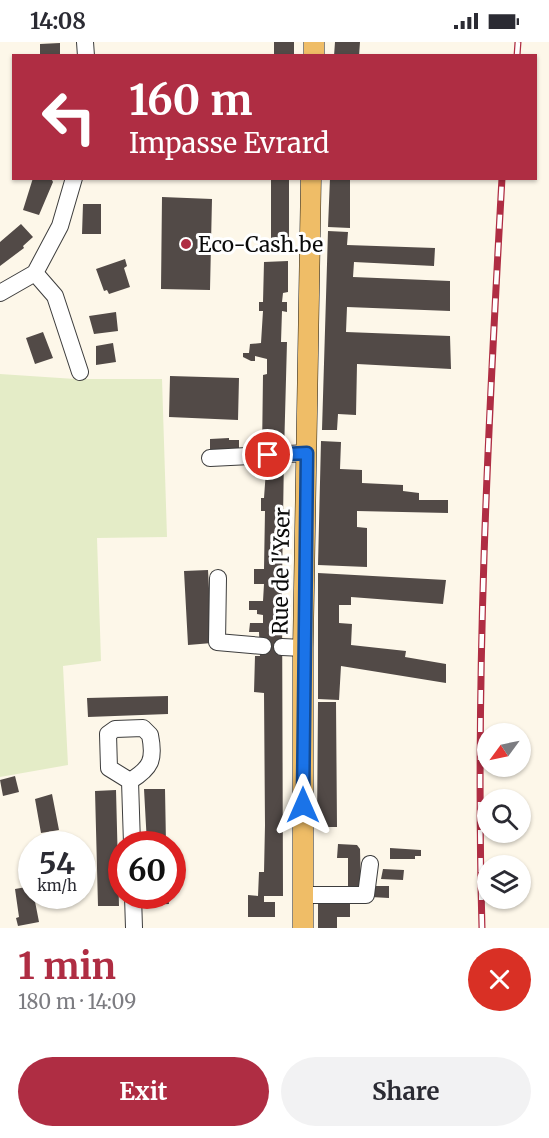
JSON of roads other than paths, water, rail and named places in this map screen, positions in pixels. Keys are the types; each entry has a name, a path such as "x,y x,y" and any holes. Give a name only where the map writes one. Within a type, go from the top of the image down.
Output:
{"main road":[{"name":"Rue de l'Yser","path":"303,928 303,648 311,180"}],"street":[{"path":"0,293 35,273 60,226 73,180"},
{"path":"35,273 55,296 80,372"},
{"path":"210,458 307,453"},
{"path":"218,578 217,642 263,646"},
{"path":"282,647 303,648"},
{"path":"130,781 132,831"},
{"path":"303,895 366,895 369,864"},
{"path":"133,909 134,928"}],"railway":[{"path":"517,54 518,42"},
{"path":"482,928 480,740 484,553 502,180"}],"place":[{"name":"Eco-Cash.be","path":"186,244"}]}
